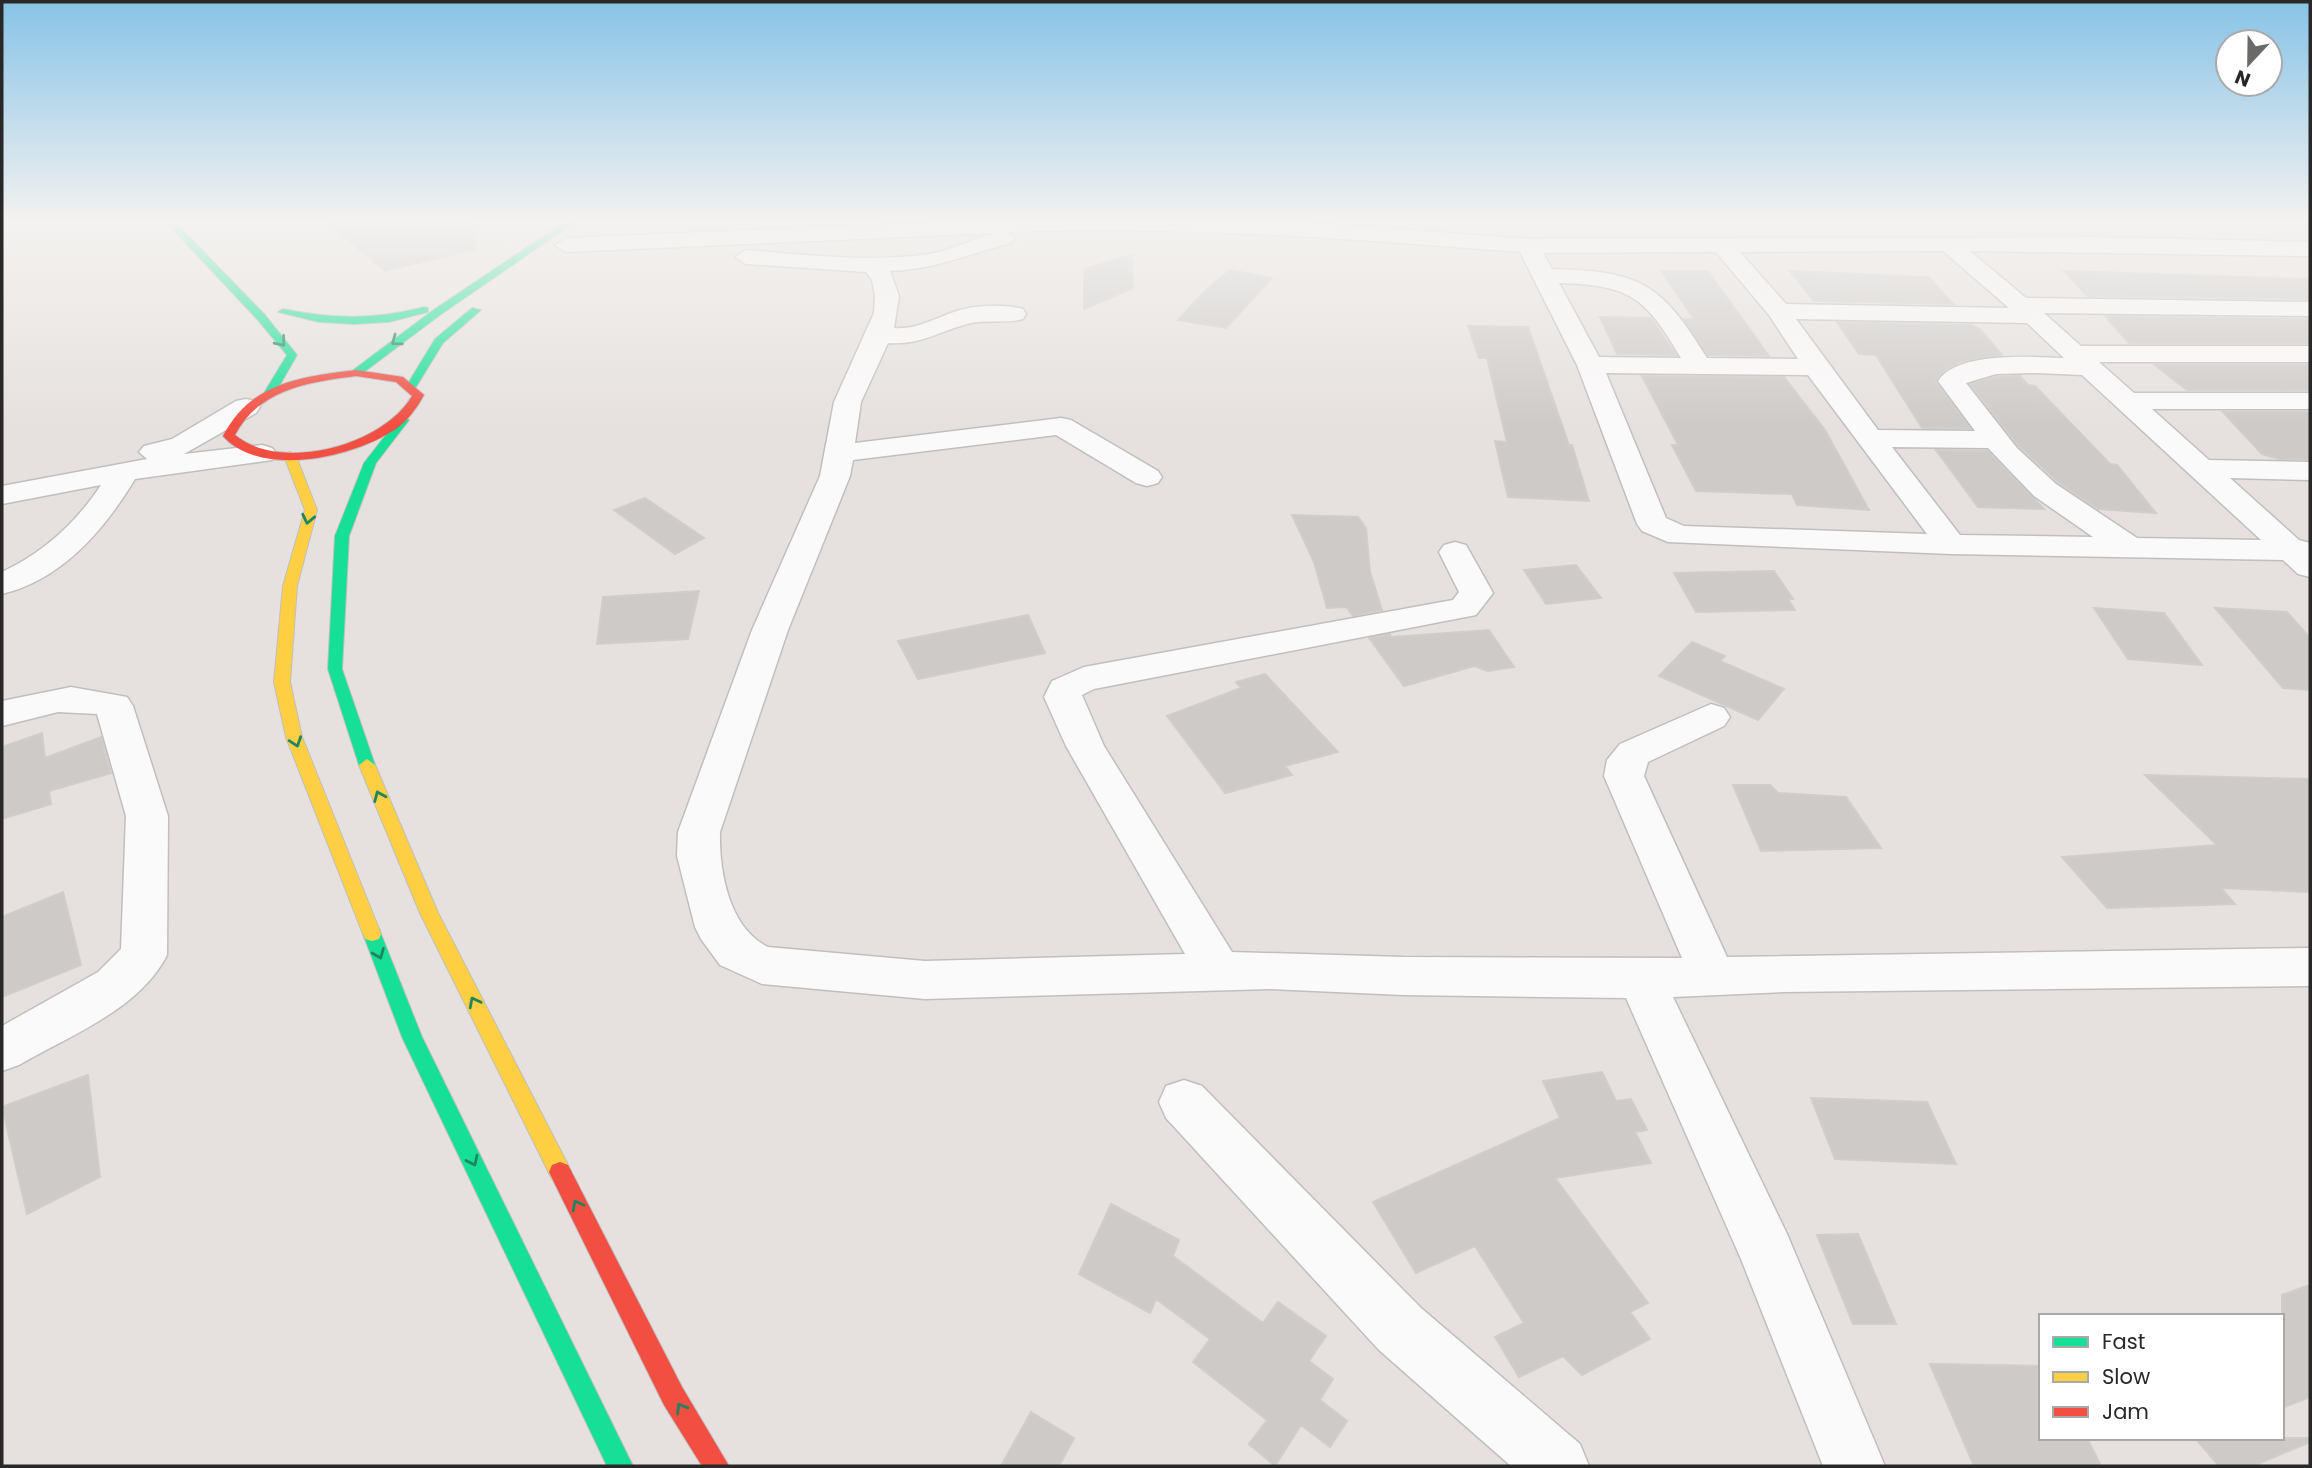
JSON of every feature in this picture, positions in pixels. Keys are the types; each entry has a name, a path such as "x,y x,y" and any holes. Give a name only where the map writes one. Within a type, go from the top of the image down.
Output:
{"street":[{"path":"234,289 292,355 258,400 231,422 229,436 240,448 276,455 311,510 290,586 282,682 294,737 412,1037 620,1466"},
{"path":"356,373 395,341 469,289"},
{"path":"885,289 880,335 852,388 843,418 842,453 770,631 699,832 698,856 718,927 736,953 762,965 925,980 1270,970 1403,976 1641,979 2310,967"},
{"path":"1551,289 1590,365 1653,524 1679,535 1951,544 2128,546 2304,556"},
{"path":"1632,289 1642,292 1663,309 1699,366"},
{"path":"1760,289 1951,544"},
{"path":"2000,289 2304,556"},
{"path":"302,337 279,307 326,322 371,323 409,316 462,293"},
{"path":"412,385 439,341 485,304"},
{"path":"1779,311 2310,309"},
{"path":"880,335 911,337 966,316 1014,314"},
{"path":"2128,546 2045,490 1996,440 1951,382 1959,373 2082,360 2310,354"},
{"path":"1590,365 1816,367"},
{"path":"2,483 181,446 258,400 324,371 397,377 412,385 418,395 415,407 370,463 342,536 335,669 370,774 429,913 674,1396 716,1466"},
{"path":"2127,401 2310,401"},
{"path":"2,495 156,466 276,455 353,444 381,433 402,420"},
{"path":"842,453 1061,426 1147,477"},
{"path":"1872,438 1996,440"},
{"path":"2204,469 2310,471"},
{"path":"2,584 54,556 81,534 102,510 124,474"},
{"path":"1219,972 1085,746 1063,697 1065,690 1084,678 1464,608 1476,593 1455,552"},
{"path":"2,714 50,700 89,697 114,706 147,816 144,955 115,986 2,1050"},
{"path":"1712,717 1634,754 1627,760 1624,775 1713,976"},
{"path":"1641,979 1767,1253 1854,1466"},
{"path":"1184,1102 1400,1329 1558,1466"}],"building":[{"path":"1084,289 1132,289 1084,309"},
{"path":"1208,289 1262,289 1226,328 1178,320"},
{"path":"1673,289 1721,289 1769,356 1708,355 1683,319 1694,319"},
{"path":"1804,289 1939,289 1953,304 1814,301"},
{"path":"2080,289 2310,289 2310,299 2087,296"},
{"path":"2105,316 2310,319 2310,343 2129,343"},
{"path":"1600,317 1651,318 1676,355 1617,354"},
{"path":"1837,322 1971,325 1980,329 2002,355 1960,362 1946,369 1935,381 1970,428 1922,428 1876,355 1859,354"},
{"path":"1468,326 1528,327 1569,445 1572,445 1589,501 1508,497 1495,441 1507,442 1487,358 1479,358"},
{"path":"2155,365 2310,365 2310,390 2187,390"},
{"path":"1642,376 1784,377 1825,430 1869,510 1797,505 1792,494 1696,491 1672,445 1678,445"},
{"path":"2020,376 2028,385 2035,386 2110,464 2117,465 2156,513 2098,509 2058,482 2019,446 1970,384 1996,377"},
{"path":"2223,412 2310,412 2310,459 2279,459 2262,454"},
{"path":"1936,450 1987,451 2044,509 1978,507"},
{"path":"645,498 704,538 675,554 614,510"},
{"path":"1292,515 1358,517 1366,528 1370,572 1382,610 1353,616 1346,607 1327,608 1314,562"},
{"path":"1576,565 1601,598 1546,604 1524,570"},
{"path":"1774,571 1793,599 1788,599 1795,610 1696,612 1674,573"},
{"path":"699,591 688,639 597,644 603,597"},
{"path":"2094,608 2164,613 2202,665 2128,659"},
{"path":"2215,608 2287,612 2310,638 2310,690 2283,688"},
{"path":"1028,615 1045,653 918,679 898,641"},
{"path":"1489,630 1514,667 1488,671 1474,666 1404,686 1369,638 1390,634 1391,637"},
{"path":"1692,642 1725,656 1720,661 1784,689 1758,720 1659,676"},
{"path":"1265,674 1338,752 1285,766 1292,775 1225,793 1167,716 1241,688 1236,682"},
{"path":"42,733 45,758 101,737 111,773 49,791 51,804 2,819 2,747"},
{"path":"2145,775 2310,779 2310,892 2221,888 2235,904 2107,908 2062,857 2217,845"},
{"path":"1733,785 1770,785 1778,793 1846,797 1881,848 1761,851"},
{"path":"63,892 81,965 2,997 2,917"},
{"path":"1602,1072 1616,1101 1631,1099 1647,1130 1635,1132 1651,1163 1555,1178 1648,1303 1630,1312 1650,1339 1582,1375 1563,1356 1519,1377 1495,1337 1524,1323 1475,1246 1416,1273 1373,1202 1560,1118 1543,1081"},
{"path":"88,1075 100,1177 27,1214 2,1107"},
{"path":"1811,1098 1927,1102 1956,1164 1835,1159"},
{"path":"1111,1204 1179,1240 1173,1256 1263,1323 1278,1302 1326,1336 1309,1361 1333,1379 1320,1400 1347,1421 1330,1447 1301,1425 1275,1466 1249,1444 1267,1420 1193,1362 1210,1339 1156,1299 1150,1313 1079,1274"},
{"path":"1858,1234 1896,1324 1853,1324 1817,1235"},
{"path":"2310,1285 2310,1397 2284,1407 2284,1314 2282,1295"},
{"path":"1930,1364 2039,1366 2039,1440 2088,1440 2101,1466 1974,1466"},
{"path":"1031,1412 1074,1438 1059,1466 1001,1466"},
{"path":"2310,1438 2310,1442 2253,1466 2219,1466 2197,1440"}],"traffic: fast":[{"path":"234,289 292,355 270,393"},
{"path":"356,373 472,289"},
{"path":"283,312 319,319 371,321 424,310"},
{"path":"412,385 439,341 476,310"},
{"path":"367,765 335,669 342,536 370,463 403,420"},
{"path":"372,934 412,1037 620,1466"}],"traffic: slow":[{"path":"290,456 311,510 290,586 282,682 294,737 372,934"},
{"path":"367,765 429,913 560,1172"}],"traffic: jam":[{"path":"356,373 399,379 418,395 406,413 391,427 375,436 332,451 284,457 262,454 243,448 229,436 238,419 250,406 265,396 300,382 356,373"},
{"path":"560,1172 673,1396 716,1466"}]}
